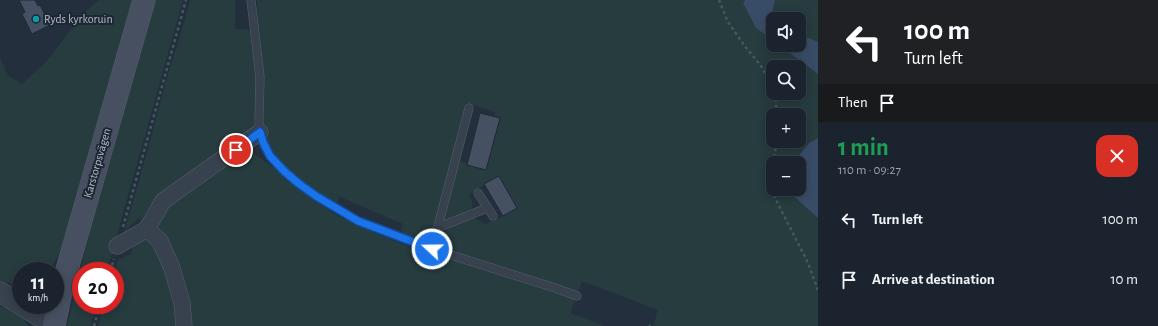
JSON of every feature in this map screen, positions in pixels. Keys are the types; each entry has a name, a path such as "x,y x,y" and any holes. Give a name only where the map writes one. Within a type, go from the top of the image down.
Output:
{"main road":[{"name":"Karstorpsvägen","path":"64,267 144,0"},
{"name":"Karstorpsvägen","path":"54,324 55,314"}],"street":[{"path":"117,246 147,229 163,201 260,132"},
{"path":"147,229 160,241 172,268 182,303 184,326"},
{"path":"0,292 12,291"},
{"path":"0,292 54,324"}],"lane":[{"path":"251,0 260,77 260,132 270,156 285,172 316,196 358,221 432,249 576,296"},
{"path":"432,249 469,108"},
{"path":"478,193 493,216"},
{"path":"437,228 487,208"}],"path":[{"path":"113,262 186,0"},
{"path":"719,0 728,22 761,66 766,75"},
{"path":"775,196 808,264 818,290"},
{"path":"94,326 97,314"}],"green space":[{"path":"99,0 135,0 61,249 54,262 12,262 12,283 0,282 0,58 8,76 22,84 47,61 82,15"},
{"path":"154,0 183,0 110,262 82,262 104,170"},
{"path":"190,0 235,0 235,29 246,29 251,32 255,58 257,97 254,127 243,135 254,154 331,212 360,227 402,244 576,299 570,313 605,326 98,326 101,314 124,314 124,262 117,262 118,260 131,254 141,216 124,232"},
{"path":"257,0 745,0 743,3 756,28 766,36 766,52 788,52 799,60 766,60 766,100 806,100 806,65 818,74 818,138 809,143 806,147 806,108 766,108 766,148 805,148 799,156 766,156 766,196 793,196 818,218 818,326 653,326 658,310 582,281 578,292 434,248 439,233 472,218 486,224 517,208 499,176 469,194 472,202 470,211 443,222 459,161 467,163 467,165 486,170 500,118 494,117 495,112 466,103 430,243 400,233 403,224 340,197 336,206 294,175 272,153 264,131 264,86 258,30"},
{"path":"775,0 818,0 818,42 806,37 806,12 772,12"},
{"path":"72,305 72,314 94,314 90,326 67,326"},
{"path":"0,306 12,311 12,314 20,316 24,319 28,326 0,326"}],"water":[{"path":"745,0 775,0 772,12 766,12 766,36 756,28 743,3"},
{"path":"806,37 818,42 818,74 806,65 806,60 799,60 788,52 806,52"},
{"path":"818,138 818,218 793,196 806,196 806,156 799,156 809,143"}],"building":[{"name":"Ryds kyrkoruin","path":"19,0 35,0 38,6 40,5 50,25 32,34 22,14 25,12"},
{"path":"480,113 500,118 486,170 467,165"},
{"path":"499,176 517,208 503,216 484,184"}],"place":[{"name":"Ryds kyrkoruin","path":"36,19"}],"route":[{"path":"236,150 260,132 270,156 285,172 316,196 358,221 432,249"}]}
